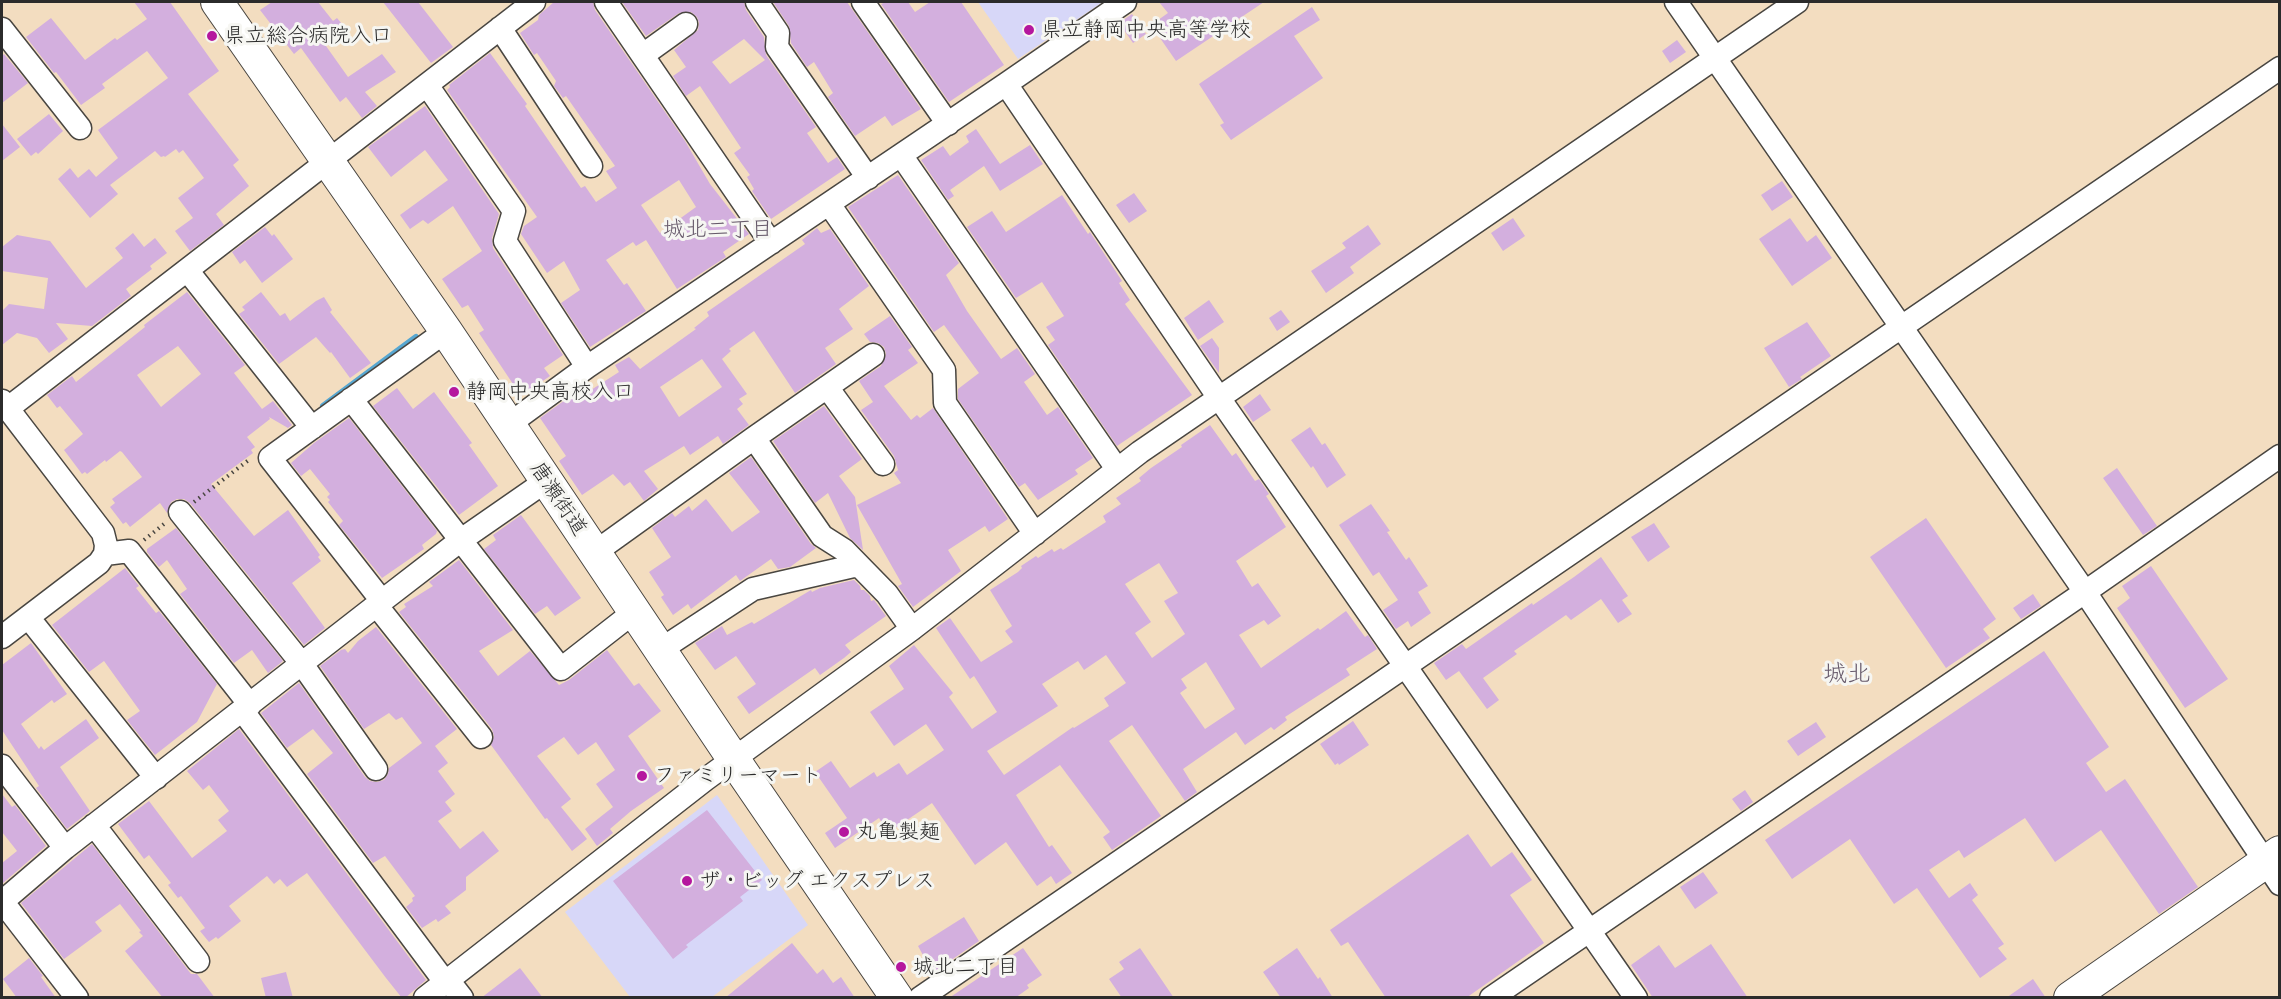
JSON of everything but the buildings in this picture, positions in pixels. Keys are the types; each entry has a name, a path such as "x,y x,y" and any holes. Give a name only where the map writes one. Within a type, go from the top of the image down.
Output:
{"street":[{"name":"唐瀬街道","path":"217,2 446,331 897,998"},
{"path":"2,638 99,563 105,554 106,545 104,533 4,405 187,270 534,2"},
{"path":"606,2 771,243"},
{"path":"757,2 778,33 777,47 868,178"},
{"path":"862,2 948,124"},
{"path":"508,425 587,367 1125,2"},
{"path":"1676,2 2275,866 2070,998"},
{"path":"425,998 734,760 912,629 1117,469 1797,2"},
{"path":"643,55 686,24"},
{"path":"500,28 591,166"},
{"path":"2,29 80,128"},
{"path":"920,998 2280,68"},
{"path":"1006,84 1219,398 1636,998"},
{"path":"427,85 514,211 505,241 587,367"},
{"path":"901,155 1117,469"},
{"path":"829,204 944,370 945,403 1035,534"},
{"path":"187,270 312,428"},
{"path":"446,331 270,458 481,737"},
{"path":"594,553 873,355"},
{"path":"828,387 883,464"},
{"path":"351,399 561,669 634,612"},
{"path":"754,438 822,536 844,550 886,594 912,629"},
{"path":"1491,998 2280,456"},
{"path":"77,998 2,902 94,825 379,603 461,540 546,481"},
{"path":"180,512 302,664 376,769"},
{"path":"105,554 129,551 447,981 462,998"},
{"path":"660,650 753,589 858,565"},
{"path":"28,617 156,778"},
{"path":"2,766 65,848"},
{"path":"94,825 198,961"}],"shaded area":[{"name":"県立静岡中央高等学校","path":"978,2 1103,2 1018,59"},
{"path":"717,795 808,925 712,997 630,997 565,912"}],"waterway":[{"path":"323,406 416,337"}],"place":[{"name":"県立静岡中央高等学校","path":"1029,30"},
{"name":"県立総合病院入口","path":"212,36"},
{"name":"静岡中央高校入口","path":"454,392"},
{"name":"ファミリーマート","path":"642,776"},
{"name":"丸亀製麺","path":"844,832"},
{"name":"ザ・ビッグ エクスプレス","path":"687,881"},
{"name":"城北二丁目","path":"901,967"}],"district":[{"name":"城北二丁目","path":"718,230"},
{"name":"城北","path":"1847,675"}]}
